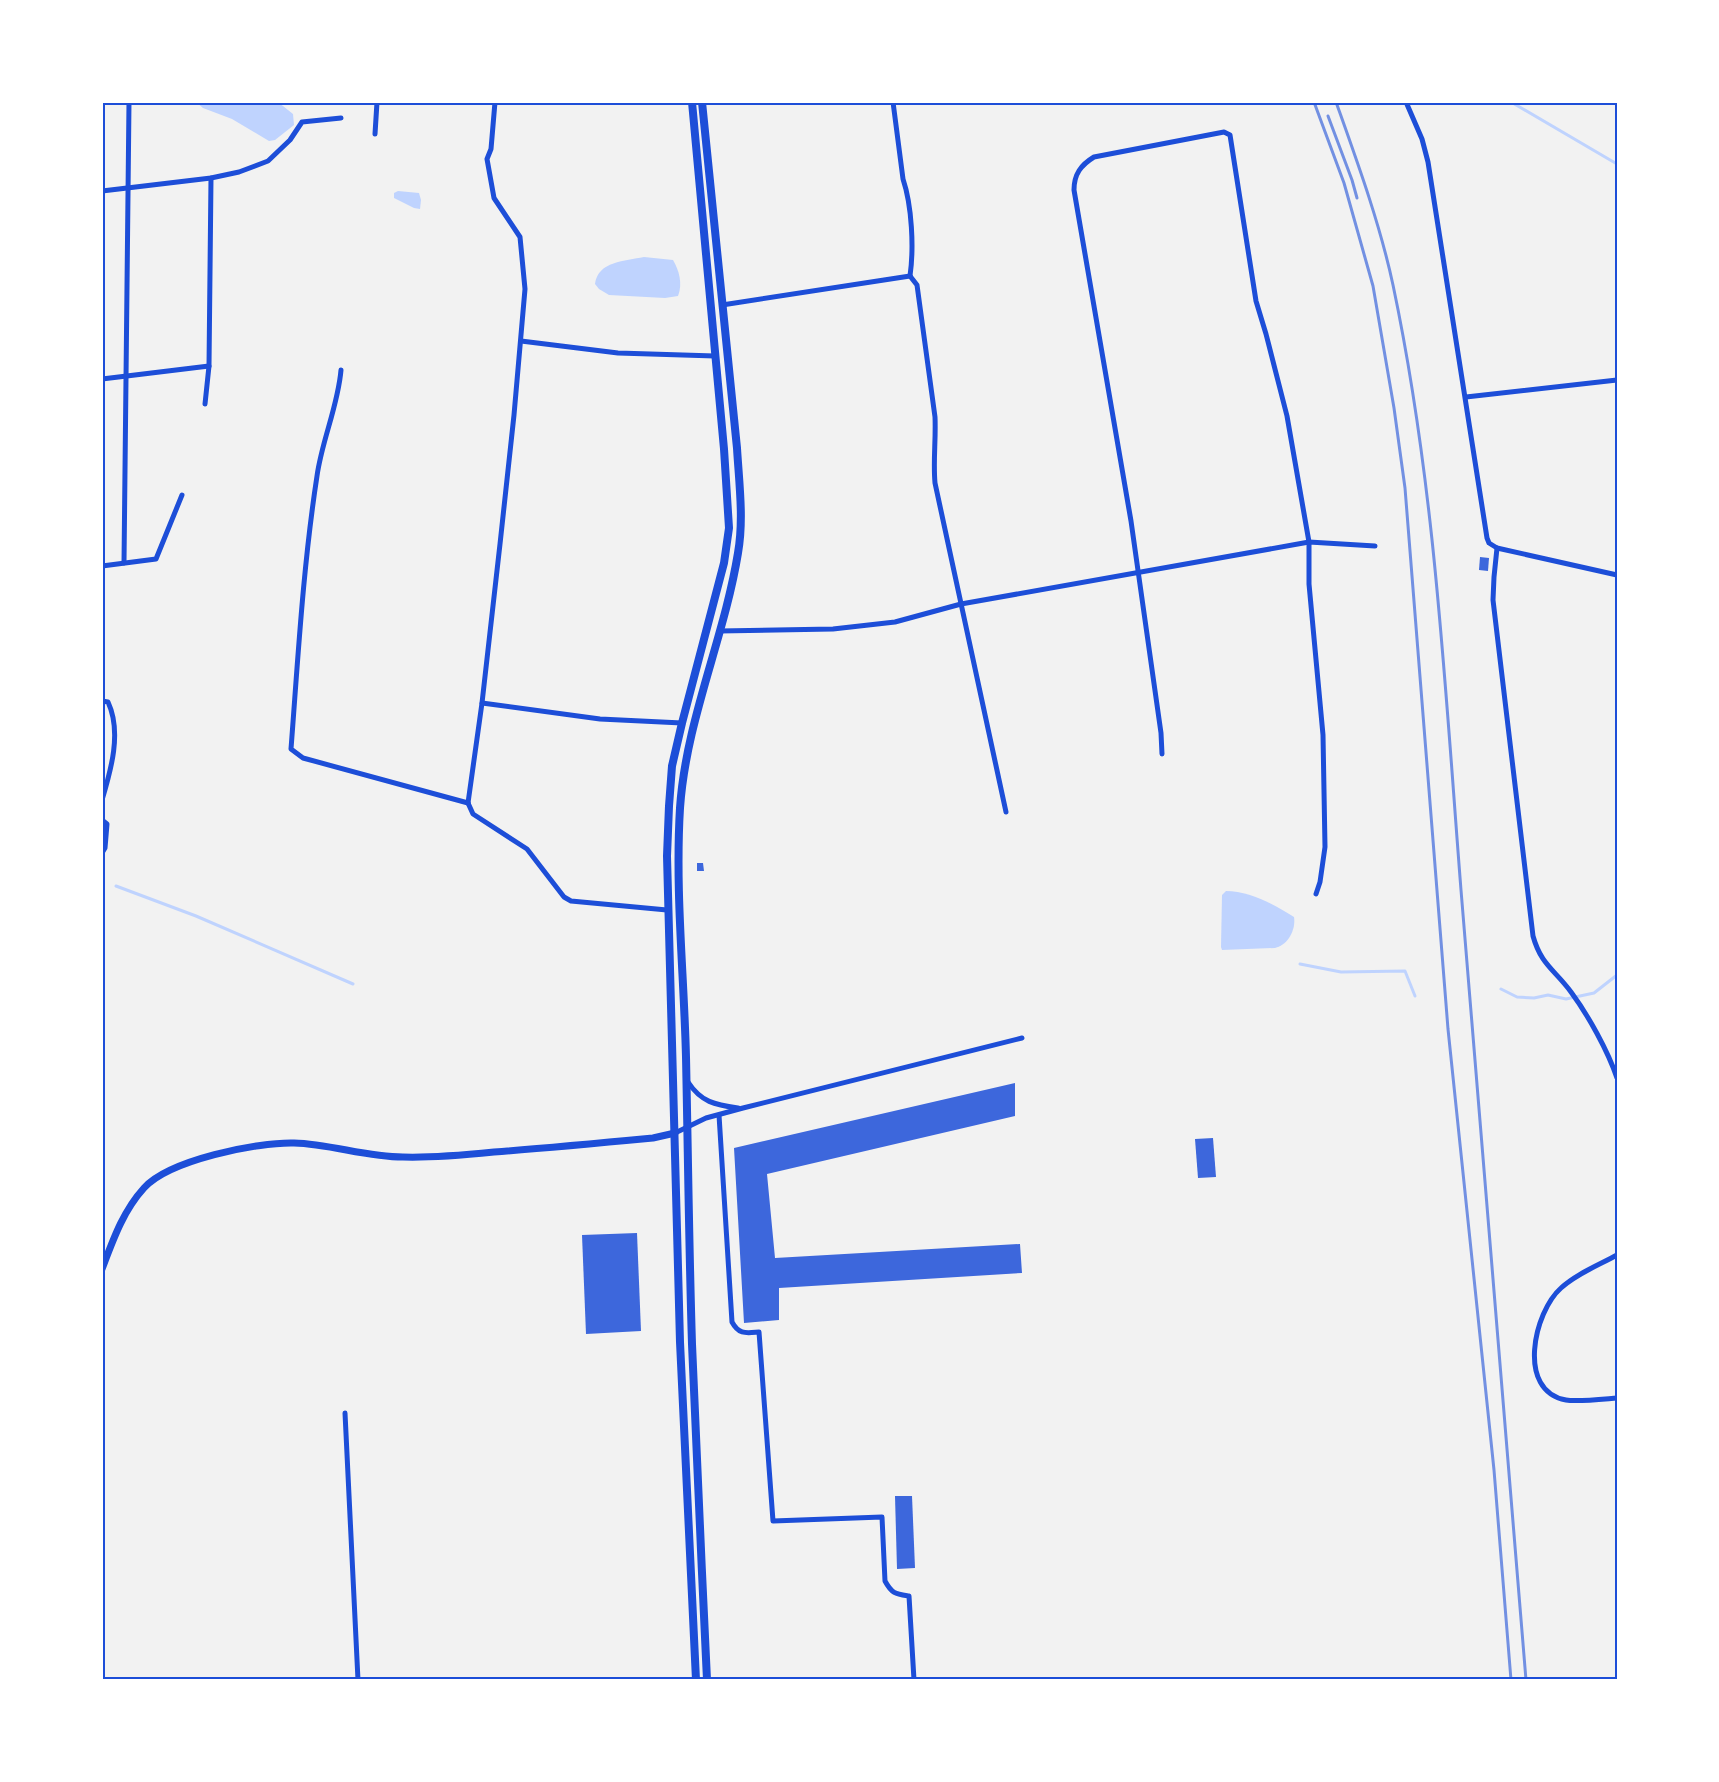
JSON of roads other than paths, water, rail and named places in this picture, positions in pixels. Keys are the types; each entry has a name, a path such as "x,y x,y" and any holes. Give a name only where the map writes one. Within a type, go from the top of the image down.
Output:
{"main road":[{"path":"692,102 729,528 727,548 672,766 669,806 667,910 681,1354 696,1680"},
{"path":"702,102 740,496 740,533 734,571 688,748 680,807 679,894 688,1128 692,1342 707,1680"},
{"path":"102,1269 125,1215 144,1188 166,1173 229,1151 295,1143 387,1156 443,1156 653,1138 675,1133"}],"street":[{"path":"124,563 129,102"},
{"path":"375,134 377,102"},
{"path":"495,102 491,149 487,159 494,198 520,237 525,289 482,703 468,803 473,814 527,849 564,897 571,901 667,910"},
{"path":"893,102 903,179 907,191 913,255 910,276 917,285 935,417 935,483 1006,812"},
{"path":"1406,102 1422,139 1428,162 1489,543 1497,548 1617,575"},
{"path":"102,190 211,178 239,172 268,161 290,140 302,122 341,118"},
{"path":"1162,754 1139,571 1074,180 1079,169 1094,157 1224,132 1230,135 1256,301 1287,416 1309,542 1308,584 1323,735 1325,848 1316,894"},
{"path":"205,404 209,366 211,178"},
{"path":"722,305 910,276"},
{"path":"521,341 618,353 715,356"},
{"path":"102,379 209,366"},
{"path":"341,370 317,472 307,547 291,749 303,758 468,803"},
{"path":"1466,397 1617,380"},
{"path":"102,566 156,560 183,495"},
{"path":"719,631 833,629 895,622 961,604 1309,542 1375,546"},
{"path":"1497,548 1493,600 1530,916 1536,946 1547,965 1572,994 1593,1029 1617,1078"},
{"path":"102,701 108,702 113,712 116,737 102,800"},
{"path":"482,703 600,719 682,723"},
{"path":"102,820 107,824 105,848 102,853"},
{"path":"675,1133 706,1118 1022,1038"},
{"path":"686,1079 694,1091 706,1101 743,1108"},
{"path":"719,1115 732,1322 736,1330 759,1332 773,1521 882,1517 885,1581 889,1590 896,1594 909,1596 914,1680"},
{"path":"1617,1255 1561,1288 1548,1304 1537,1328 1534,1344 1540,1380 1548,1391 1566,1401 1617,1398"},
{"path":"345,1413 358,1680"}],"water":[{"path":"196,102 278,102 293,114 294,125 275,140 269,141 232,119 203,108"},
{"path":"398,191 419,193 420,209 394,198 394,193"},
{"path":"644,257 673,260 680,277 678,296 665,298 609,295 595,284 597,276 607,266"},
{"path":"1226,891 1244,893 1261,899 1294,917 1294,927 1284,944 1275,948 1222,950 1222,895"}],"waterway":[{"path":"1511,102 1617,164"},
{"path":"116,886 196,916 353,984"},
{"path":"1300,964 1341,972 1405,971 1415,996"},
{"path":"1501,989 1517,997 1534,998 1548,995 1566,999 1594,993 1617,975"}],"railway":[{"path":"1314,102 1344,183 1373,286 1405,488 1448,1029 1494,1470 1511,1680"},
{"path":"1336,102 1375,216 1388,262 1407,360 1429,511 1444,662 1526,1680"},
{"path":"1328,116 1357,198"}]}
